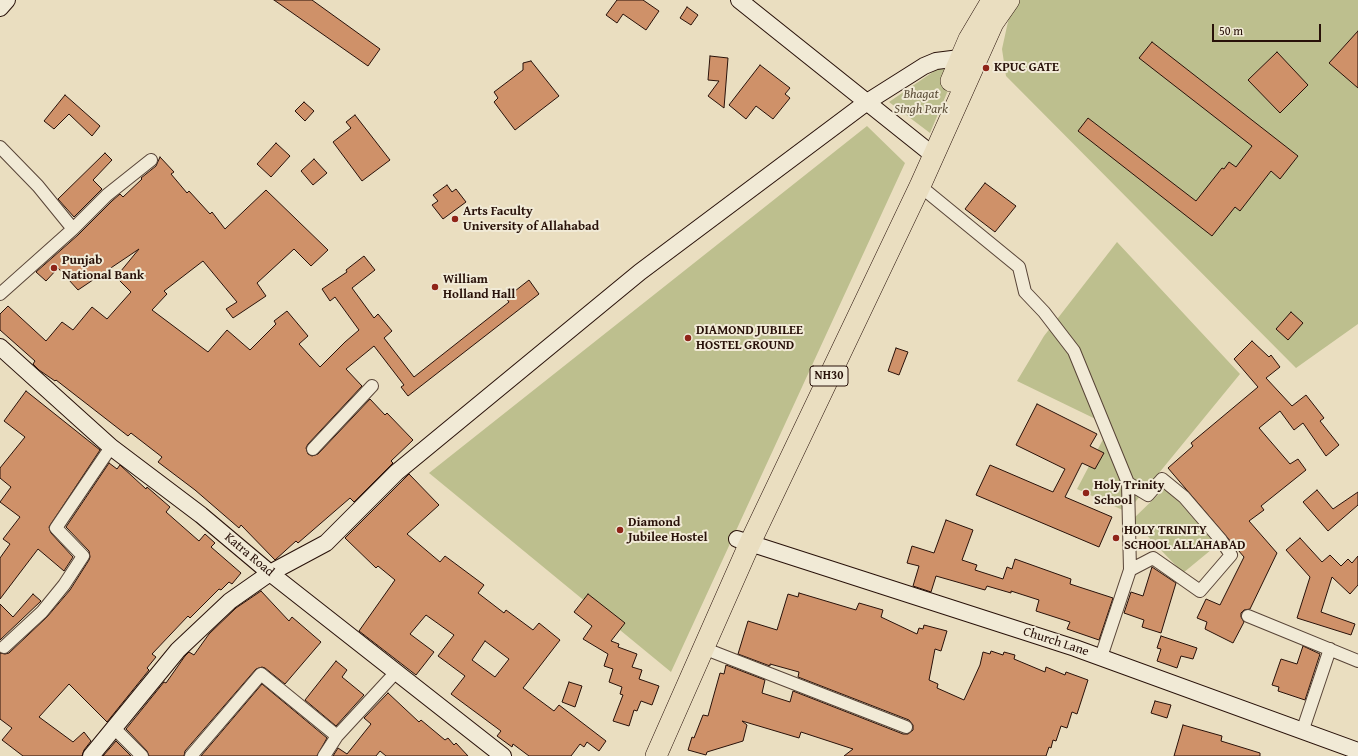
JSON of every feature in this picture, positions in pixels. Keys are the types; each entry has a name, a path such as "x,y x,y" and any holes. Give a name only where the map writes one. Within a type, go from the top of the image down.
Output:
{"highway":[{"path":"641,756 928,151 960,58 969,39 992,0"},
{"name":"NH30","path":"656,756 703,648 743,542 920,186 928,151 993,23 1009,0"}],"street":[{"path":"0,8 7,0"},
{"path":"739,0 928,151"},
{"path":"91,756 115,729 178,650 230,601 270,573 326,543 397,472 483,399 640,272 867,102 924,66 936,62 960,58"},
{"path":"0,147 38,186 73,229"},
{"path":"0,294 73,229 107,194 151,160"},
{"path":"920,186 1019,268 1025,292 1044,312 1074,351 1128,483 1130,570 1101,657"},
{"name":"Katra Road","path":"0,347 111,447 201,515 270,573 397,671 461,724 503,756"},
{"path":"313,449 372,386"},
{"path":"4,648 42,612 64,585 83,556 56,528 111,447"},
{"path":"1128,483 1148,495 1162,479 1184,497 1221,540 1231,555 1200,591 1153,558 1130,570"},
{"name":"Church Lane","path":"743,542 1101,657 1302,732 1358,751"},
{"path":"1248,616 1358,661"},
{"path":"703,648 906,726"},
{"path":"1302,732 1330,649"},
{"path":"324,756 337,736 397,671"},
{"path":"191,756 261,674 337,736"},
{"path":"115,729 142,756"}],"green space":[{"path":"1017,0 1358,0 1358,324 1296,368 1006,76 1002,49 1011,8"},
{"name":"Bhagat Singh Park","path":"965,50 930,133 889,102"},
{"path":"867,126 905,163 671,672 429,473"},
{"path":"1117,242 1240,374 1127,512 1077,489 1110,426 1017,381 1044,336"},
{"path":"1166,487 1217,545 1183,573 1132,520"}],"building":[{"path":"274,0 312,0 380,49 368,66"},
{"path":"617,0 643,0 659,11 646,30 623,14 617,23 606,15"},
{"path":"687,7 698,15 691,25 680,18"},
{"path":"1358,31 1358,88 1329,63"},
{"path":"1152,42 1298,156 1280,179 1271,171 1240,211 1235,207 1212,236 1078,131 1088,118 1196,201 1222,168 1224,169 1229,162 1236,167 1252,146 1139,58"},
{"path":"1277,52 1308,85 1280,113 1248,80"},
{"path":"710,56 728,58 724,108 708,96 719,81 708,80"},
{"path":"531,61 559,96 515,130 494,102 498,98 494,92 523,70 523,63"},
{"path":"760,65 790,88 785,94 790,98 773,119 756,106 746,119 729,105"},
{"path":"65,95 100,126 92,136 69,114 54,129 44,121"},
{"path":"304,102 314,111 305,121 295,111"},
{"path":"355,115 390,160 362,181 333,142 351,128 346,122"},
{"path":"276,143 290,156 271,177 257,164"},
{"path":"105,153 112,160 93,180 102,189 74,217 58,199"},
{"path":"160,157 174,172 171,174 187,193 189,191 210,214 212,212 225,229 266,190 328,250 311,266 294,249 257,283 266,296 233,318 226,309 237,302 203,261 164,291 167,294 152,310 208,352 227,330 250,350 276,324 274,321 287,311 308,336 299,344 320,367 359,330 335,297 330,301 322,289 347,272 346,270 364,256 375,270 352,288 374,318 378,314 392,331 384,338 414,377 509,302 506,298 529,280 539,294 408,396 401,387 404,385 374,346 346,369 362,386 308,444 306,448 308,454 312,456 318,454 370,399 385,415 387,413 413,440 391,461 393,463 354,502 350,498 298,543 296,541 275,560 241,525 239,528 195,490 158,462 162,457 131,433 128,436 56,380 55,381 39,370 33,364 35,361 0,330 0,314 8,306 46,341 62,322 73,330 92,307 107,319 131,292 116,277 139,249 78,290 58,268 46,281 36,272 78,235 120,194 123,197 142,179 141,178 156,166"},
{"path":"314,159 327,173 313,185 301,171"},
{"path":"985,183 1016,206 995,232 965,209"},
{"path":"447,185 452,192 456,189 466,202 443,219 432,205 438,201 433,195"},
{"path":"1291,312 1303,323 1288,340 1276,329"},
{"path":"1252,341 1269,357 1271,355 1280,367 1266,378 1292,406 1306,395 1324,418 1320,421 1339,445 1326,456 1303,423 1294,430 1280,411 1259,428 1290,464 1298,459 1306,470 1261,506 1264,510 1249,521 1277,553 1250,609 1244,610 1241,613 1241,617 1244,622 1233,643 1205,629 1207,622 1197,618 1206,599 1220,605 1244,557 1168,468 1193,446 1191,443 1258,387 1234,359"},
{"path":"896,348 908,352 899,375 888,371"},
{"path":"26,391 100,450 49,527 51,533 73,557 64,571 38,549 0,599 0,558 10,544 3,539 20,517 0,502 11,487 0,478 0,468 25,437 4,421"},
{"path":"1037,404 1097,434 1090,446 1104,453 1095,469 1082,463 1065,497 1112,517 1099,547 976,495 990,465 1053,492 1065,469 1016,445"},
{"path":"109,463 117,469 120,465 146,489 147,487 170,507 166,512 199,541 205,534 215,543 211,547 241,573 232,584 229,582 221,590 219,589 190,618 188,616 152,654 156,657 147,668 149,670 107,722 69,684 39,717 73,742 84,732 91,741 84,750 82,756 23,756 2,740 12,728 0,719 0,653 9,653 47,617 70,590 89,560 89,551 66,527"},
{"path":"409,474 439,505 407,534 440,562 445,556 484,585 478,593 504,613 506,610 533,630 539,623 560,640 523,688 554,711 559,705 606,741 599,751 587,742 584,747 580,744 571,756 529,756 513,744 512,747 497,736 501,731 451,694 465,676 438,656 454,635 426,615 410,634 434,652 416,675 359,631 395,580 378,566 376,568 345,538","holes":["485,641 509,659 495,677 472,660"]},
{"path":"1317,490 1333,509 1358,492 1358,505 1328,531 1303,502"},
{"path":"946,520 973,530 962,560 977,565 975,570 1003,579 1007,567 1012,569 1015,559 1071,579 1070,584 1113,598 1099,640 1067,629 1070,622 1036,611 1039,600 1011,591 1011,593 987,586 985,590 936,576 931,592 913,586 919,566 907,563 912,546 934,553"},
{"path":"1300,538 1322,562 1330,555 1341,566 1348,559 1352,563 1358,556 1358,585 1350,594 1332,577 1321,612 1355,624 1351,635 1297,618 1310,577 1286,550"},
{"path":"1152,567 1176,583 1161,633 1142,627 1144,620 1124,613 1131,592 1143,596"},
{"path":"261,591 289,621 292,617 321,642 285,684 265,668 262,667 256,669 185,751 184,756 149,756 147,751 126,729 164,682 166,683 185,656 189,652 194,655 209,634 236,608"},
{"path":"799,593 856,610 859,603 883,610 881,617 917,634 919,628 923,629 924,625 947,631 941,651 935,649 929,680 938,684 937,688 964,700 980,665 983,652 990,654 991,651 1003,655 1004,652 1015,655 1014,659 1045,672 1046,667 1065,675 1066,672 1088,680 1077,714 1072,712 1067,728 1061,726 1056,741 1053,740 1051,748 1049,747 1046,756 844,756 853,749 801,732 799,738 742,721 747,725 743,741 707,752 706,755 688,750 692,737 694,738 703,715 708,716 720,673 724,674 726,665 765,680 762,693 790,702 793,691 903,734 908,734 913,730 913,725 909,720 798,677 799,672 770,664 770,666 738,654 748,621 777,630 788,594 798,597"},
{"path":"33,594 41,601 0,640 0,604 13,617"},
{"path":"588,594 625,623 611,641 619,644 618,647 637,654 632,667 642,670 639,679 659,686 652,705 641,701 637,711 634,710 629,726 613,721 623,695 620,694 622,687 609,682 613,669 604,666 608,654 583,639 592,626 574,612"},
{"path":"1161,636 1197,648 1193,659 1181,656 1177,668 1157,661 1161,649 1157,648"},
{"path":"1303,646 1320,654 1305,700 1278,691 1279,687 1272,685 1281,659 1297,664"},
{"path":"336,661 347,670 342,677 364,695 336,726 305,700"},
{"path":"569,682 582,686 575,707 562,702"},
{"path":"262,684 327,738 317,756 201,756"},
{"path":"388,693 419,722 421,720 445,740 448,738 454,745 456,743 468,756 386,756 380,751 376,756 333,756 338,748 347,754 371,724 364,718"},
{"path":"1155,701 1171,705 1167,718 1151,713"},
{"path":"1183,725 1222,736 1221,741 1260,753 1260,756 1174,756"},
{"path":"116,741 131,756 103,756"}],"place":[{"name":"KPUC GATE","path":"986,68"},
{"name":"Arts Faculty University of Allahabad","path":"455,219"},
{"name":"Punjab National Bank","path":"54,268"},
{"name":"William Holland Hall","path":"435,287"},
{"name":"DIAMOND JUBILEE HOSTEL GROUND","path":"688,338"},
{"name":"Holy Trinity School","path":"1086,493"},
{"name":"Diamond Jubilee Hostel","path":"620,530"},
{"name":"HOLY TRINITY SCHOOL ALLAHABAD","path":"1116,538"}]}
